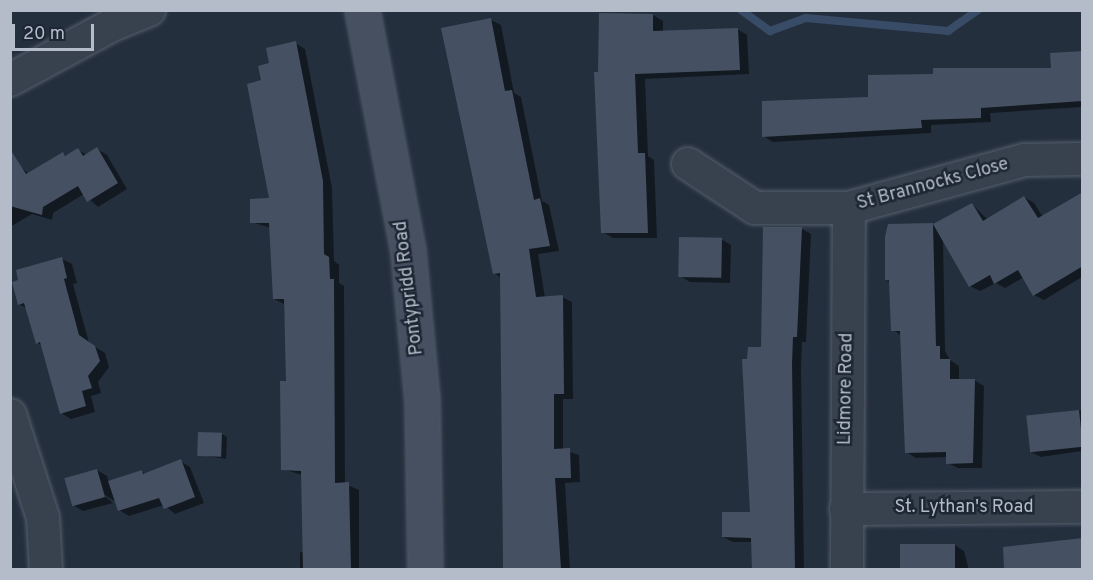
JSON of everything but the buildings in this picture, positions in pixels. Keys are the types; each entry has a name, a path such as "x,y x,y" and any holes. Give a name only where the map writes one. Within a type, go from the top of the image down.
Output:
{"main road":[{"name":"Pontypridd Road","path":"362,10 408,252 422,400 425,570"}],"street":[{"path":"10,80 107,18 148,10"},
{"name":"St Brannocks Close","path":"688,164 755,208 849,208 1025,160 1083,159"},
{"name":"Lidmore Road","path":"847,570 849,208"},
{"path":"10,415 43,518 46,570"},
{"name":"St. Lythan's Road","path":"846,509 1083,507"}],"waterway":[{"path":"741,10 770,31 806,18 948,31 978,10"}]}
